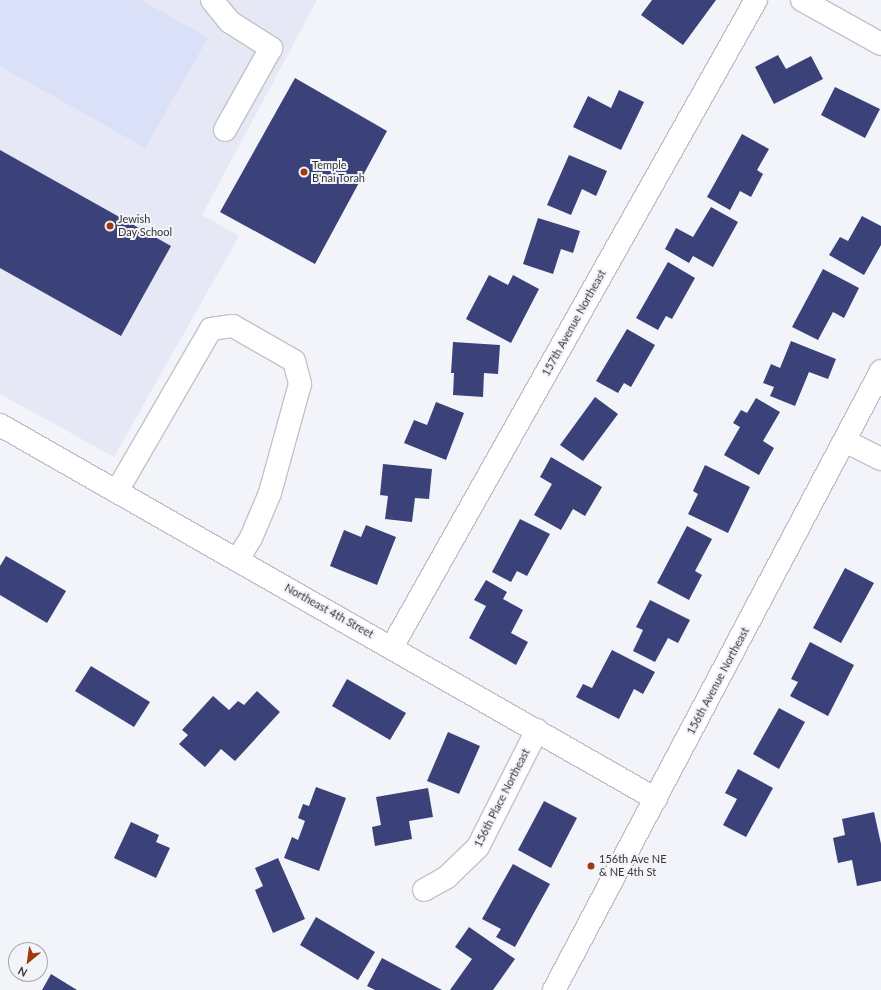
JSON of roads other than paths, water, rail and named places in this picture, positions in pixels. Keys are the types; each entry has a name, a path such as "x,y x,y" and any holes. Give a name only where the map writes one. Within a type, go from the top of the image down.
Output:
{"street":[{"path":"212,0 230,22 271,48 226,130"},
{"name":"157th Avenue Northeast","path":"392,647 756,0"},
{"path":"802,0 881,44"},
{"path":"117,491 211,329 233,326 294,361 300,384 270,493 251,538 237,560"},
{"name":"156th Avenue Northeast","path":"554,990 881,371"},
{"name":"Northeast 4th Street","path":"0,425 392,647 656,799"},
{"path":"844,441 881,459"},
{"name":"156th Place Northeast","path":"424,890 447,877 478,847 537,730"}],"place":[{"name":"Temple B'nai Torah","path":"304,172"},
{"name":"Jewish Day School","path":"110,226"},
{"name":"156th Ave NE & NE 4th St","path":"591,866"}]}
